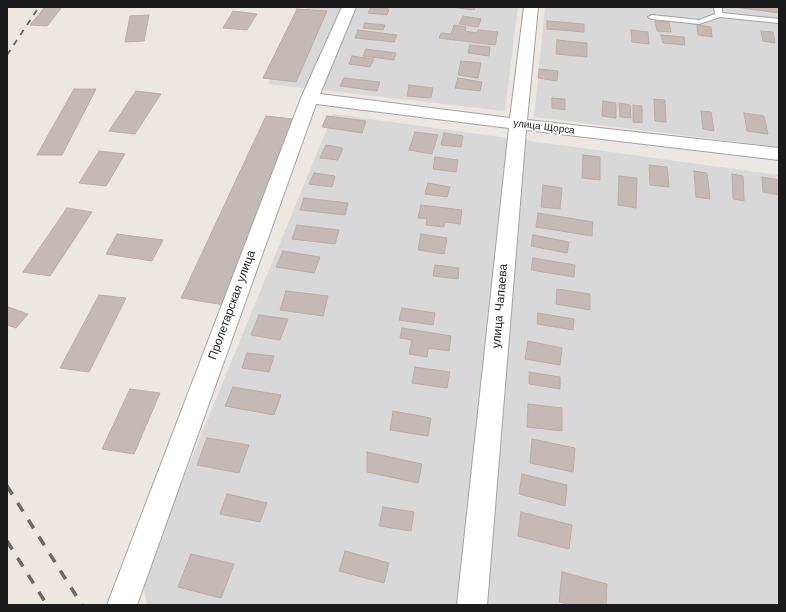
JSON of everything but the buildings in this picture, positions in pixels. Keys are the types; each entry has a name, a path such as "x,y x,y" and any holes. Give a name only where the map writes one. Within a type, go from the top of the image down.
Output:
{"street":[{"name":"Пролетарская улица","path":"122,605 309,98 349,7"},
{"name":"улица Чапаева","path":"472,605 518,124 531,7"},
{"name":"улица Щорса","path":"309,98 779,154"}],"lane":[{"path":"718,7 719,15"},
{"path":"652,17 699,22 719,15 779,21"}],"shaded area":[{"path":"307,7 518,7 505,111 268,84"},
{"path":"545,7 779,7 779,147 534,117"},
{"path":"333,114 779,175 779,605 147,605 142,579"}],"railway":[{"path":"7,55 39,7"},
{"path":"7,486 82,605"},
{"path":"7,541 47,605"}]}
